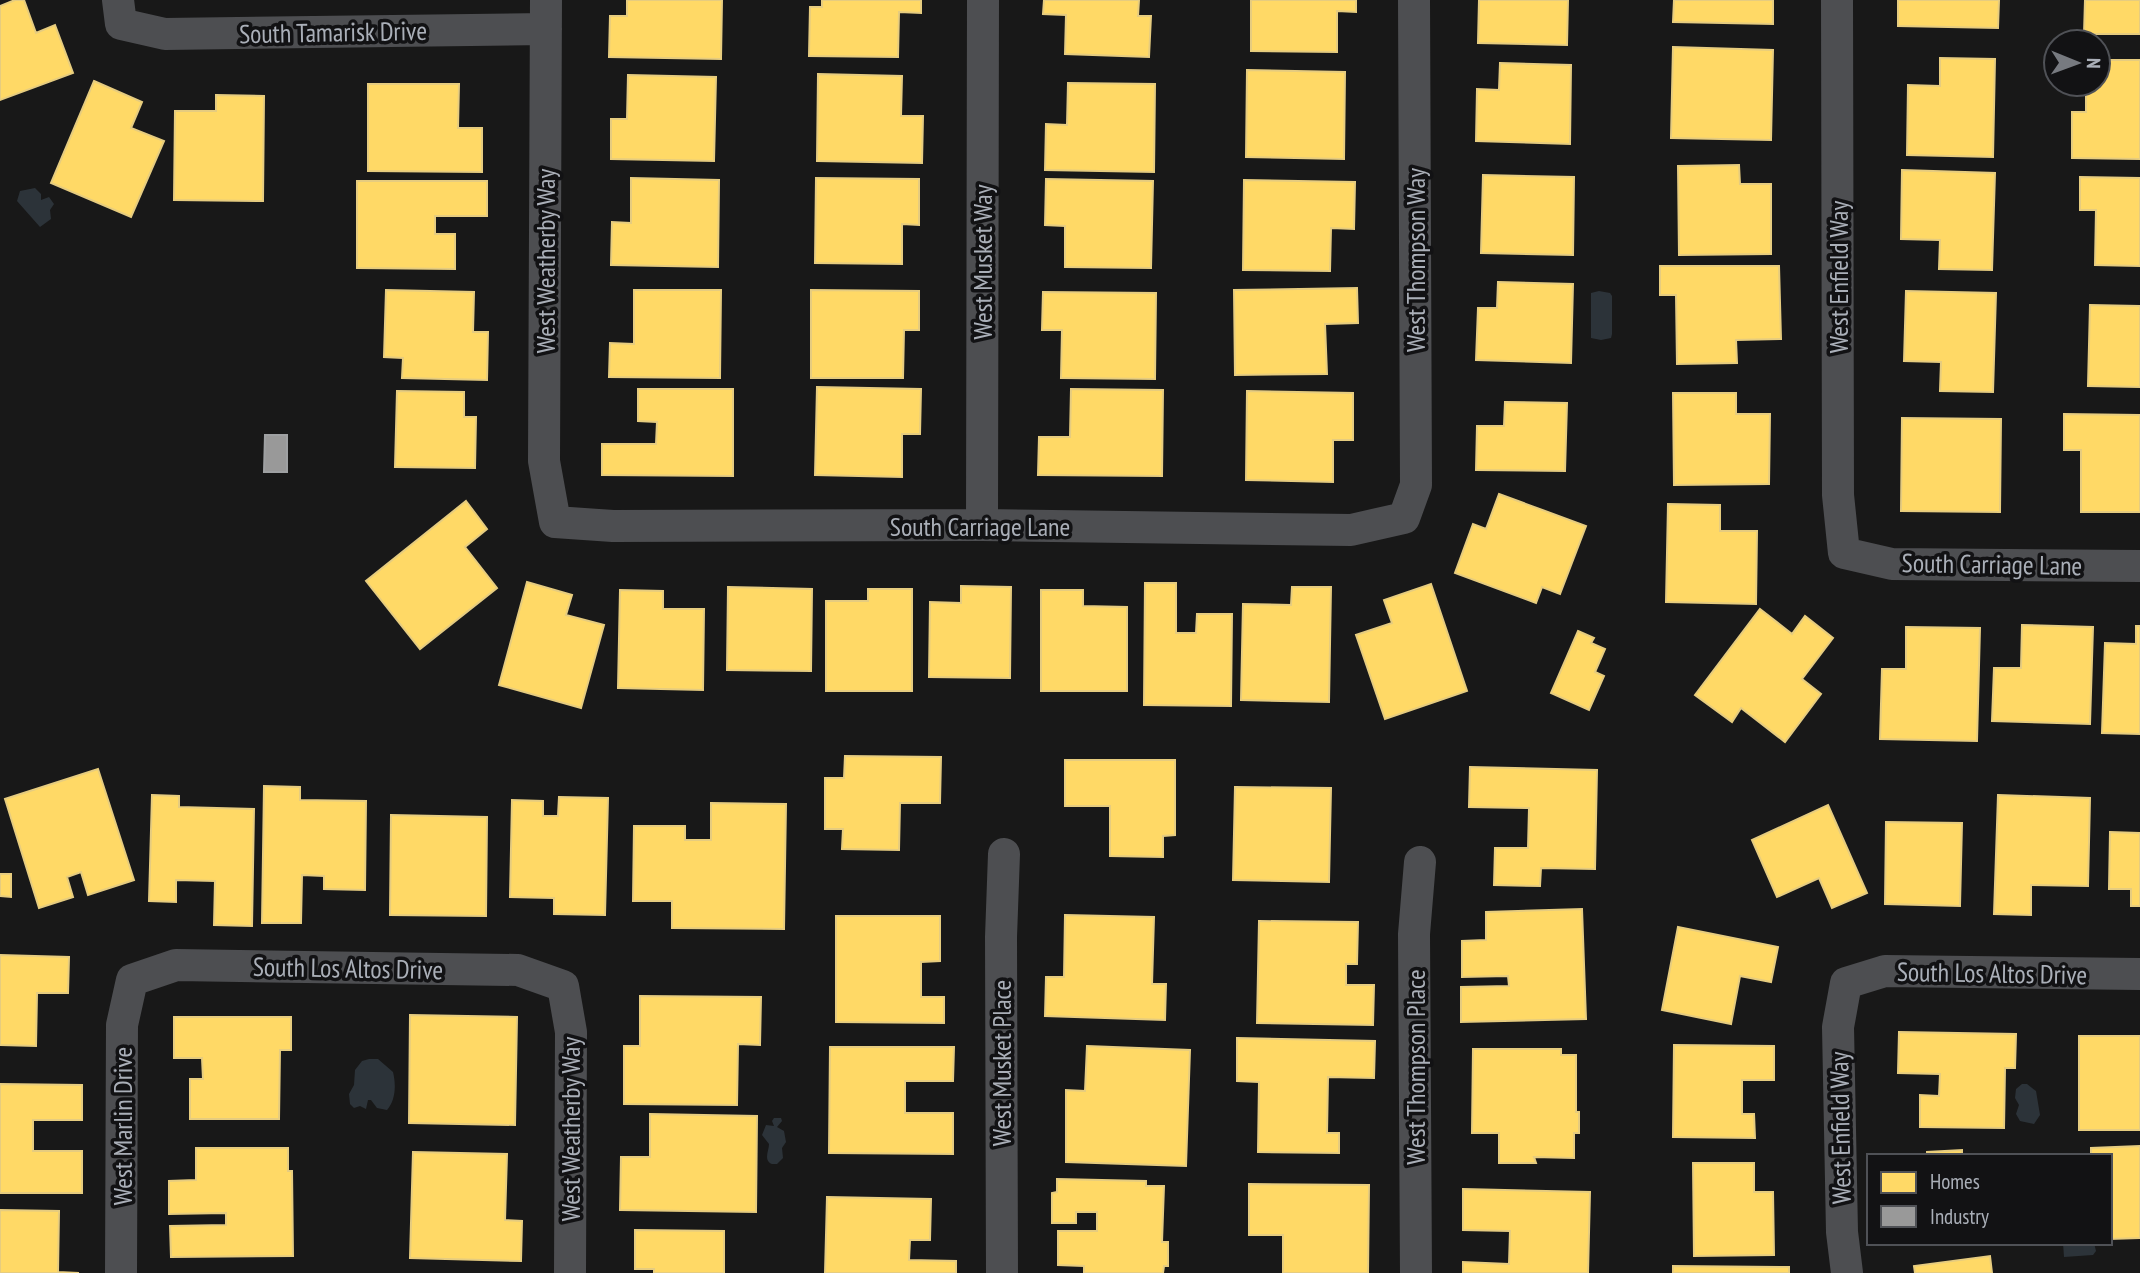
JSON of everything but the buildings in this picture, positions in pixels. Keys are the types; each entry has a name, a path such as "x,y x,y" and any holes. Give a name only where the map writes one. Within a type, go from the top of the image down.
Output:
{"street":[{"name":"West Musket Way","path":"982,525 983,0"},
{"name":"West Thompson Way","path":"1404,518 1416,485 1414,0"},
{"name":"West Enfield Way","path":"1837,0 1838,495 1844,553"},
{"name":"South Tamarisk Drive","path":"119,12 165,34 546,15"},
{"name":"West Weatherby Way","path":"546,15 544,461 555,522"},
{"name":"South Carriage Lane","path":"555,522 613,526 982,525 1351,530 1404,518"},
{"name":"South Carriage Lane","path":"1844,553 1892,564 2140,566"},
{"name":"West Musket Place","path":"1002,1273 1001,937 1004,854"},
{"name":"West Thompson Place","path":"1416,1273 1414,934 1420,862"},
{"name":"South Los Altos Drive","path":"132,979 176,965 519,970 564,986"},
{"name":"South Los Altos Drive","path":"1846,983 1885,971 2140,974"},
{"name":"West Marlin Drive","path":"121,1273 122,1025 132,979"},
{"name":"West Enfield Way","path":"1846,983 1838,1027 1842,1232 1847,1273"},
{"name":"West Weatherby Way","path":"564,986 571,1032 570,1273"}],"shaded area":[{"path":"35,188 41,194 41,200 49,197 54,204 50,210 51,219 40,227 17,201 20,191"},
{"path":"1599,291 1612,296 1611,338 1601,340 1591,338 1591,293"},
{"path":"378,1059 393,1072 394,1092 387,1110 377,1108 371,1100 368,1100 366,1109 360,1106 354,1108 350,1104 349,1094 354,1085 355,1070 362,1061"},
{"path":"2027,1084 2036,1091 2040,1115 2034,1124 2020,1121 2016,1114 2019,1105 2015,1098 2016,1089"},
{"path":"774,1118 781,1118 782,1121 777,1127 784,1131 786,1142 782,1148 783,1158 777,1164 769,1162 769,1144 762,1135 766,1125 774,1126"},
{"path":"2063,1245 2094,1245 2096,1251 2093,1255 2064,1257"}]}
